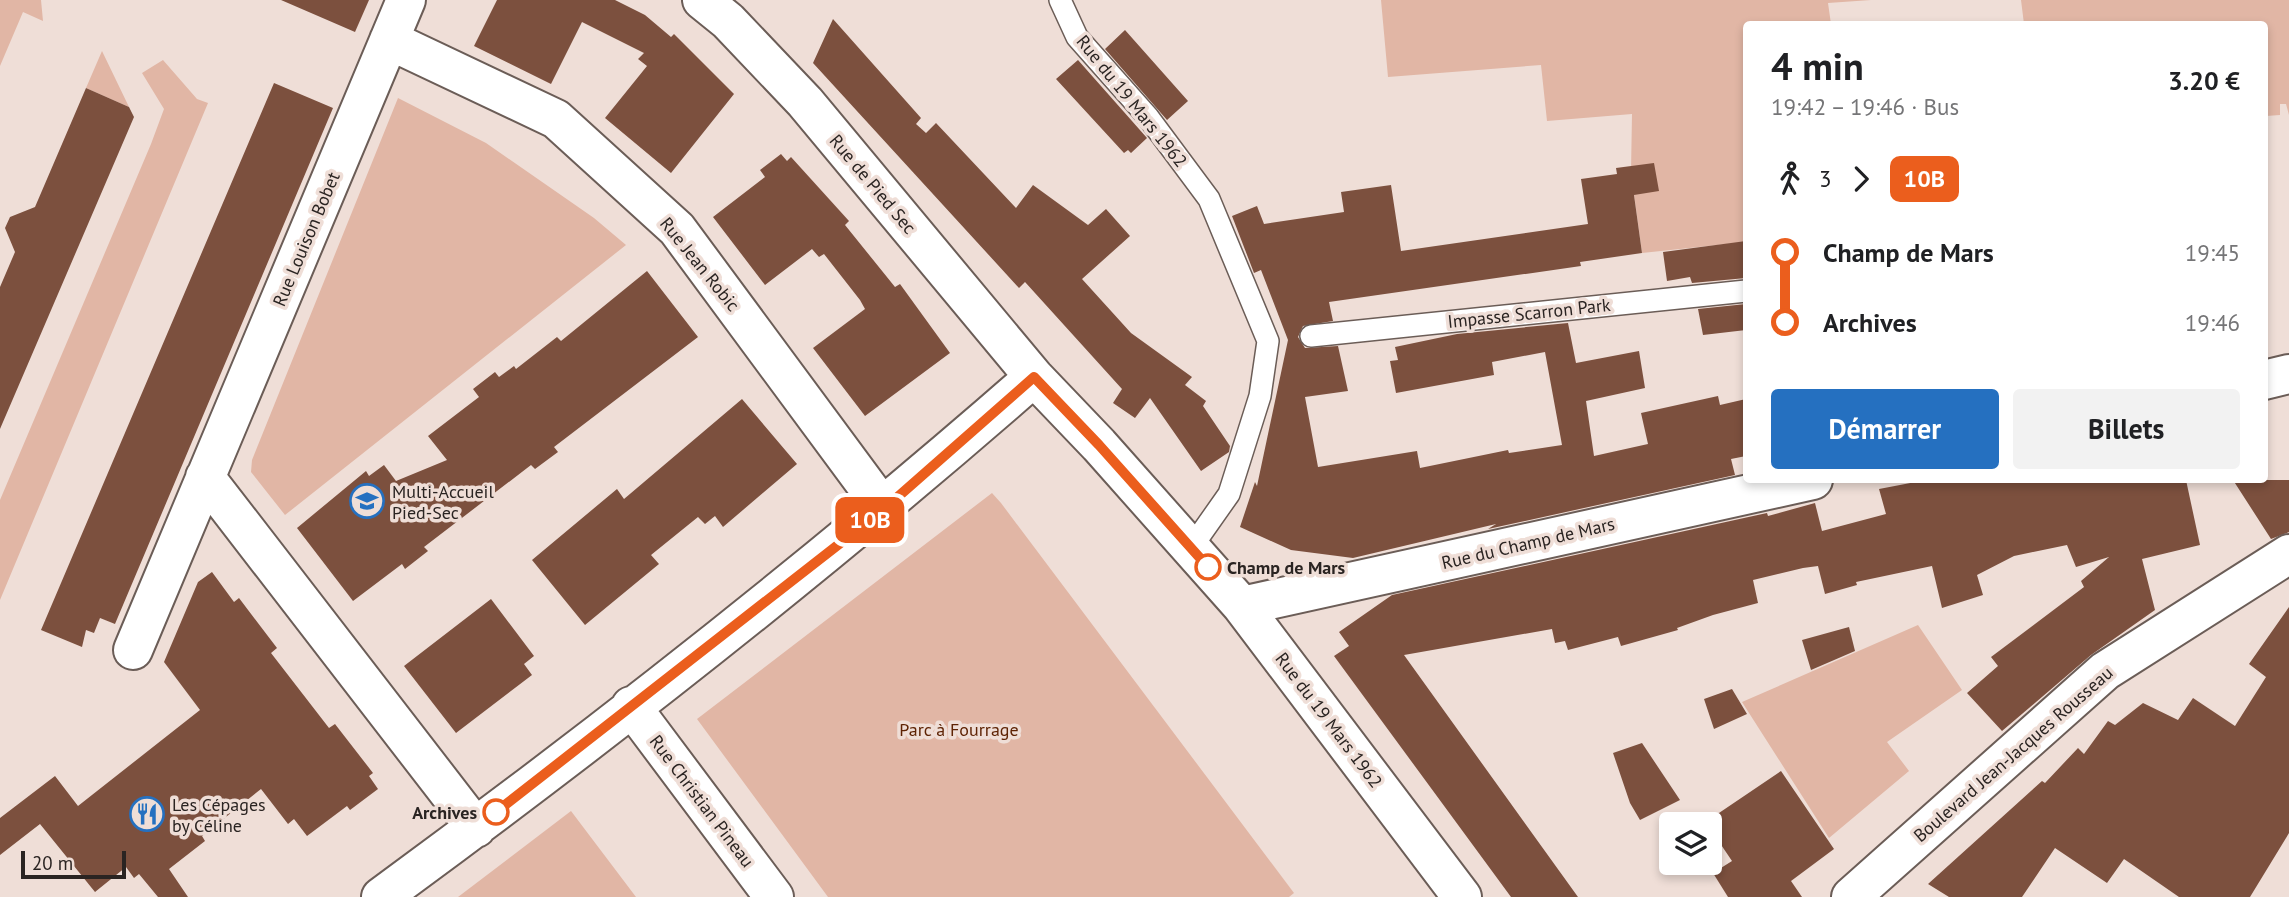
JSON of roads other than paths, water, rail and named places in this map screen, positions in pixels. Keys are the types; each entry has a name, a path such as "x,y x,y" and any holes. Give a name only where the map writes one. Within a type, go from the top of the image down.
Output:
{"street":[{"name":"Rue Louison Bobet","path":"133,650 406,0"},
{"name":"Rue de Pied Sec","path":"702,0 728,21 805,102 1034,377"},
{"name":"Rue Jean Robic","path":"389,40 556,119 677,229 884,509"},
{"path":"2268,379 2289,374"},
{"path":"381,897 476,828 884,509 1034,377"},
{"name":"Rue du 19 Mars 1962","path":"1034,377 1242,606 1462,897"},
{"path":"205,477 476,828"},
{"name":"Rue du Champ de Mars","path":"1242,606 1799,483"},
{"name":"Boulevard Jean-Jacques Rousseau","path":"1851,897 2105,671 2289,554"},
{"name":"Rue Christian Pineau","path":"631,706 774,897"}],"lane":[{"name":"Rue du 19 Mars 1962","path":"1060,0 1077,37 1148,117 1209,199 1268,341 1260,396 1229,494 1191,548"},
{"name":"Impasse Scarron Park","path":"1311,336 1743,290"}],"place":[{"name":"Multi-Accueil Pied-Sec","path":"367,501"},
{"name":"Champ de Mars","path":"1208,567"},
{"name":"Archives","path":"496,812"},
{"name":"Les Cépages by Céline","path":"147,814"}],"park label":[{"name":"Parc à Fourrage","path":"959,729"}]}
